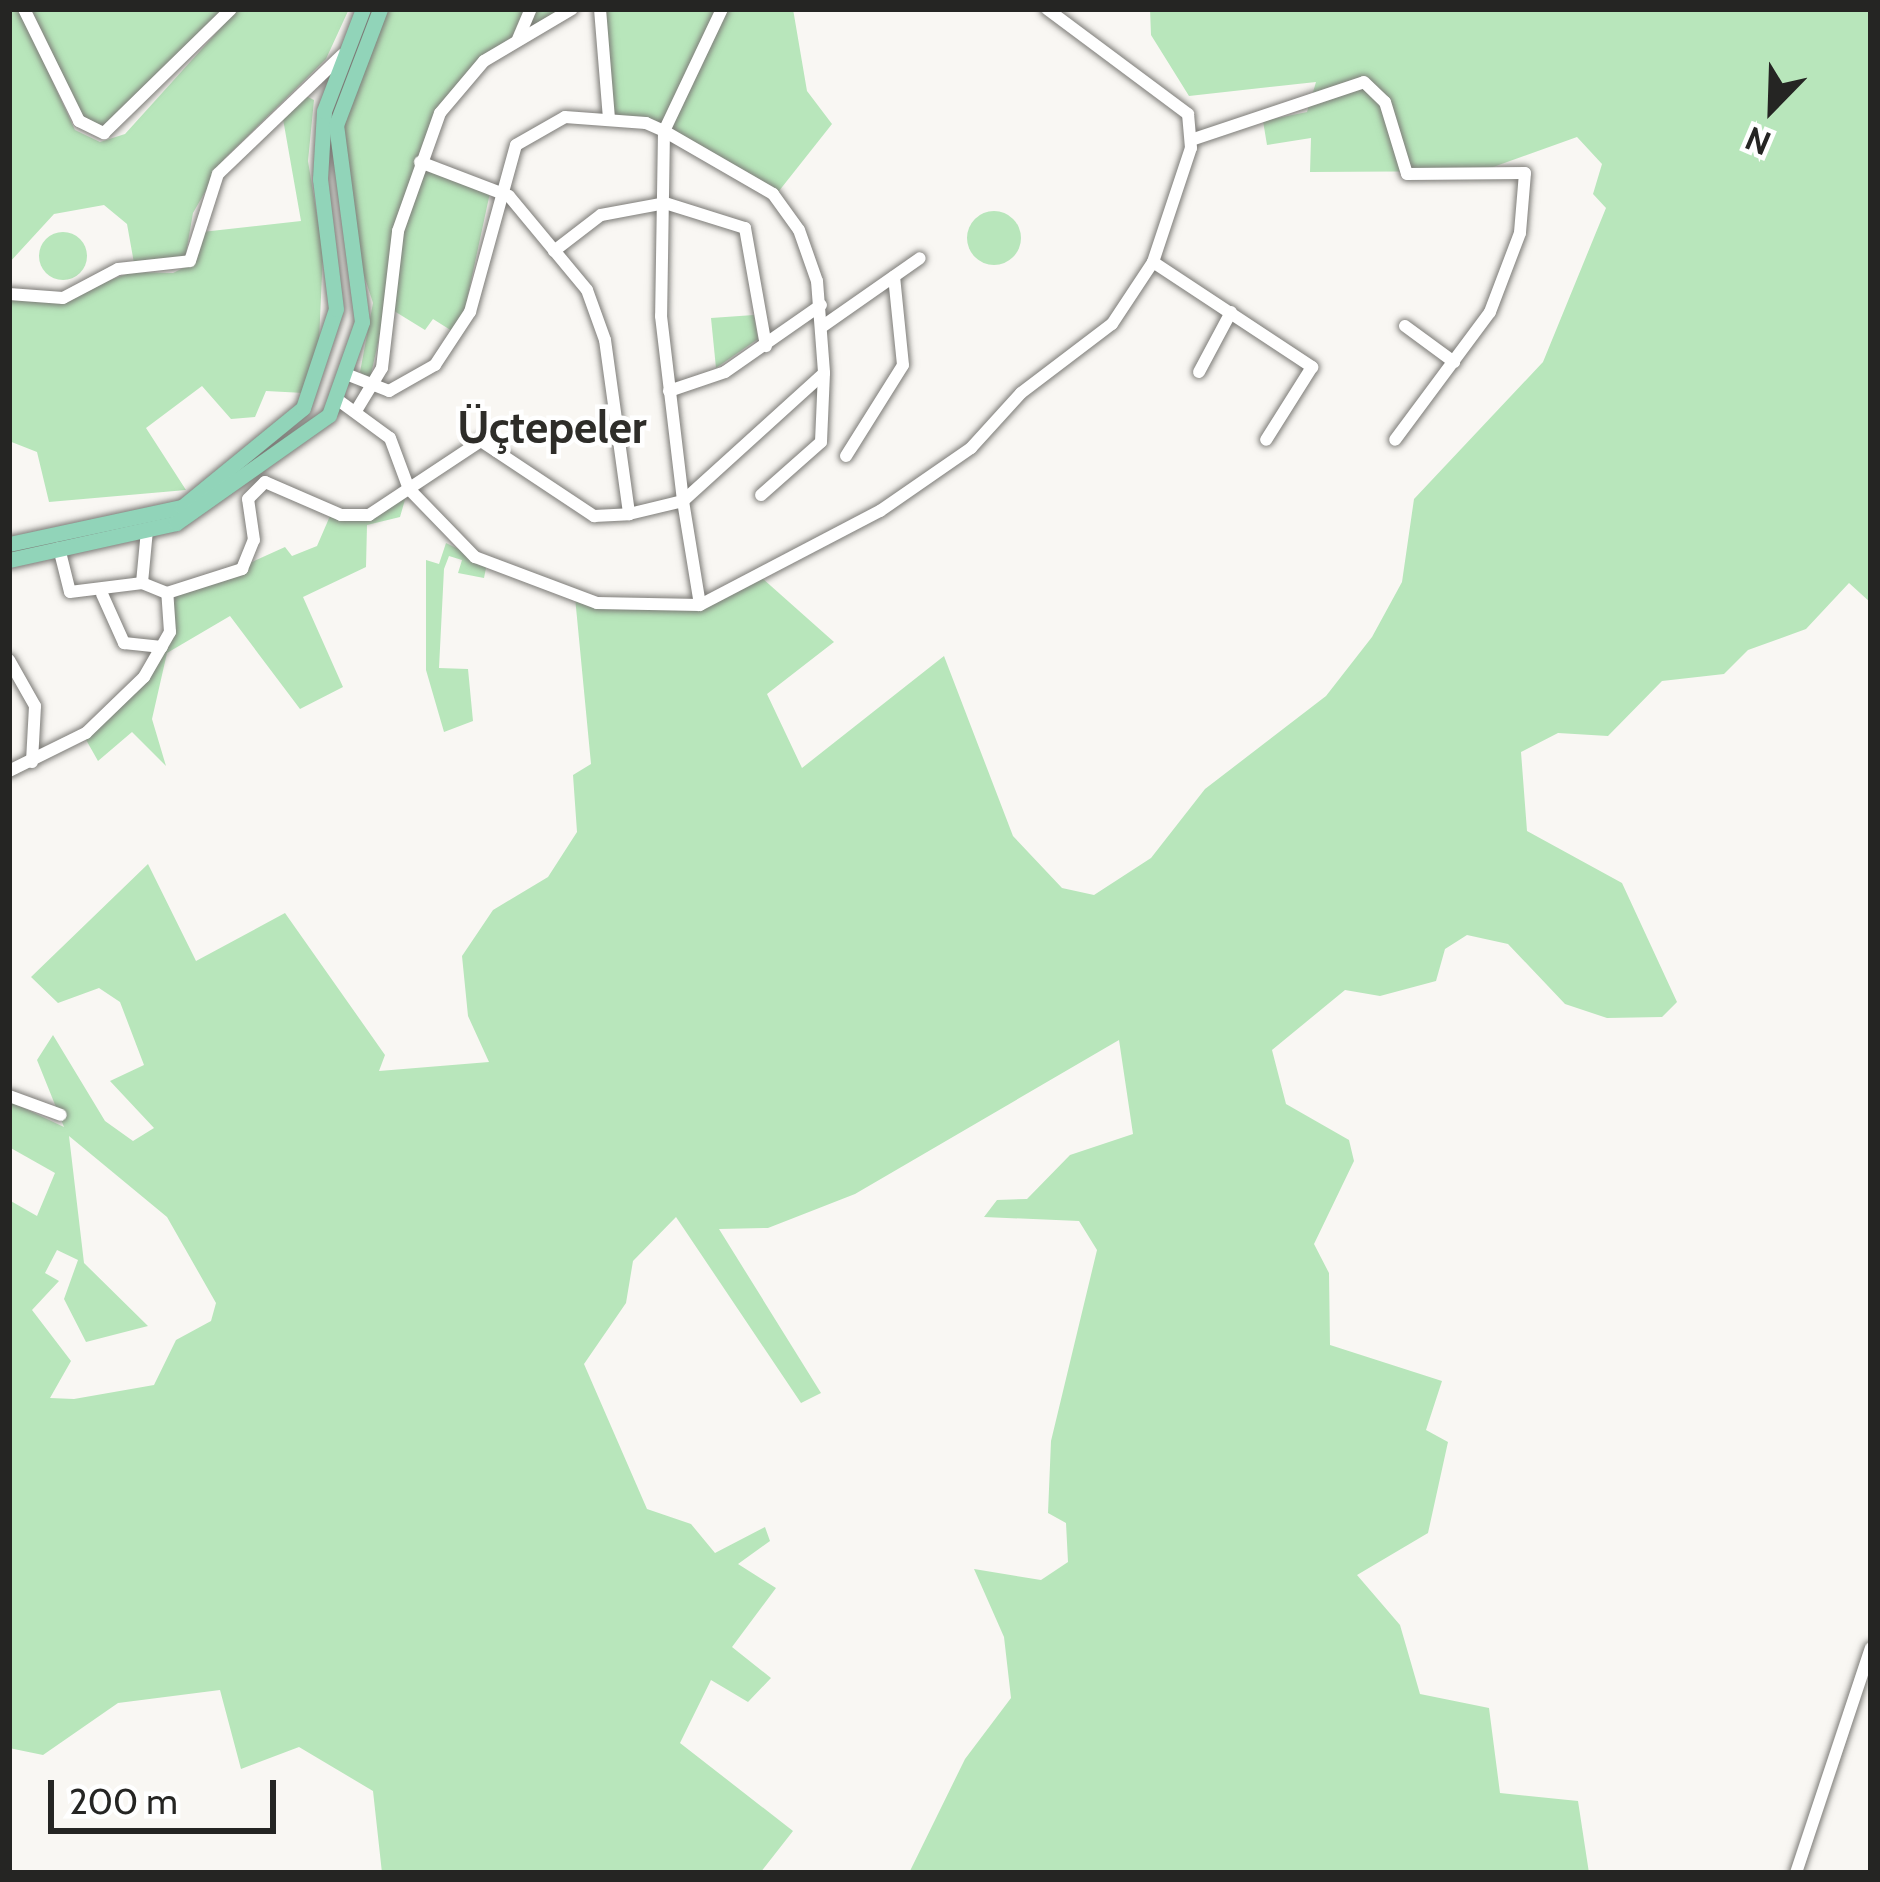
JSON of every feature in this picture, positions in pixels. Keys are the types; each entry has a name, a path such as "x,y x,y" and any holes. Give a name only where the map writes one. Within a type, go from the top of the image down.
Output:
{"main road":[{"path":"9,544 204,496 278,437 319,375 337,293 319,173 327,97 363,9"},
{"path":"9,560 147,530 258,478 308,437 340,396 351,376 362,306 334,138 380,9"},
{"path":"319,375 351,376"},
{"path":"319,375 340,396"}],"street":[{"path":"24,9 79,121 104,133 231,9"},
{"path":"518,40 530,9"},
{"path":"356,411 370,388 420,162 457,86 518,40 572,9"},
{"path":"600,9 609,118"},
{"path":"700,605 669,391 664,131 722,9"},
{"path":"340,396 395,445 409,490 462,548 561,592 643,609 700,605 880,511 971,448 1021,393 1112,324 1153,262 1191,140 1179,102 1047,9"},
{"path":"9,294 63,298 118,269 190,261 218,174 342,55"},
{"path":"1191,140 1364,82 1384,102 1407,174 1525,173 1505,276 1454,362 1395,440"},
{"path":"299,92 327,97"},
{"path":"351,376 370,388 427,375 463,324 496,190 516,145 540,127 609,118 664,131 773,194 811,253 823,326 821,442 761,495"},
{"path":"420,162 496,190 554,251 600,319 629,514"},
{"path":"554,251 601,215 665,203 745,228 766,346"},
{"path":"823,326 920,258"},
{"path":"1153,262 1312,367 1266,440"},
{"path":"846,456 903,365 894,276"},
{"path":"669,391 766,346 820,305"},
{"path":"1198,372 1231,312"},
{"path":"1405,326 1454,362"},
{"path":"59,548 70,592 102,594 142,583 167,593 242,569 254,540 248,499 258,478 350,516 409,490 481,441 584,511 629,514 683,501 824,374"},
{"path":"142,583 147,530"},
{"path":"9,774 86,733 162,647 167,593"},
{"path":"102,594 124,643 162,647"},
{"path":"9,660 33,694 35,760"},
{"path":"9,1096 61,1115"},
{"path":"1796,1873 1871,1648"}],"green space":[{"path":"9,9 19,9 75,130 100,142 125,134 238,9 349,9 326,59 224,159 193,213 185,259 134,263 127,224 104,205 54,214 9,263"},
{"path":"31,9 224,9 101,129 84,119"},
{"path":"388,9 572,9 467,76 420,161 491,188 465,309 452,331 433,319 425,330 386,306 370,379 360,372 373,303 350,232 343,115"},
{"path":"600,9 793,9 807,91 832,124 775,196 664,131 609,118"},
{"path":"1150,9 1871,9 1871,603 1849,583 1806,629 1748,650 1724,674 1662,681 1608,736 1558,733 1521,752 1527,831 1622,883 1677,1002 1662,1017 1607,1018 1565,1004 1508,944 1467,935 1445,949 1436,981 1380,996 1345,990 1272,1050 1286,1104 1349,1140 1354,1161 1314,1244 1329,1273 1330,1345 1442,1381 1426,1430 1448,1442 1428,1533 1357,1575 1400,1625 1420,1694 1489,1708 1500,1793 1578,1801 1589,1873 909,1873 965,1759 1011,1698 1004,1637 974,1569 1041,1580 1068,1562 1066,1523 1048,1513 1051,1441 1097,1250 1079,1221 984,1217 997,1200 1027,1199 1070,1155 1133,1134 1119,1040 855,1194 768,1228 719,1229 821,1393 801,1403 676,1217 633,1261 626,1303 584,1364 647,1509 691,1524 715,1553 765,1527 770,1541 738,1564 776,1588 732,1647 771,1678 748,1702 711,1680 680,1743 793,1831 760,1873 382,1873 373,1791 299,1747 241,1769 220,1690 118,1703 43,1755 9,1748 9,1200 37,1216 55,1173 9,1147 9,1101 64,1127 37,1060 53,1035 105,1121 133,1141 154,1128 110,1081 144,1065 120,1002 99,988 58,1003 31,977 148,864 196,961 285,913 385,1055 379,1071 489,1062 468,1016 462,956 493,910 548,877 577,832 573,775 591,764 575,597 682,608 761,577 834,642 767,694 802,768 944,656 1013,836 1062,888 1094,895 1151,858 1205,789 1326,696 1372,637 1402,582 1414,499 1543,362 1606,208 1593,194 1602,164 1577,137 1482,171 1310,172 1311,138 1267,145 1263,121 1307,112 1316,82 1189,96 1151,35","holes":["69,1136 167,1217 216,1303 211,1321 176,1340 154,1385 74,1399 50,1398 71,1361 32,1310 59,1281 45,1273 57,1250 78,1260 64,1299 86,1342 148,1326 84,1263"]},
{"path":"304,95 314,100 308,161 323,252 319,342 304,393 266,391 255,417 231,419 202,386 146,428 186,490 49,502 37,452 9,441 9,298 54,301 132,272 173,273 195,262 202,232 301,221 283,119"},
{"path":"994,211 1013,219 1021,238 1013,257 994,265 975,257 967,238 975,219"},
{"path":"63,232 80,239 87,256 80,273 63,280 46,273 39,256 46,239"},
{"path":"754,315 758,339 716,368 711,318"},
{"path":"406,496 400,517 367,525 366,567 303,597 343,687 300,709 230,616 167,653 152,719 166,766 132,732 98,761 85,738 170,636 175,597 285,547 292,556 317,546 330,516 377,517"},
{"path":"446,543 487,563 484,578 458,573 462,560 449,556 444,569 439,668 468,669 473,721 444,732 426,670 426,560 439,564"}],"district":[{"name":"Üçtepeler","path":"552,428"}]}
